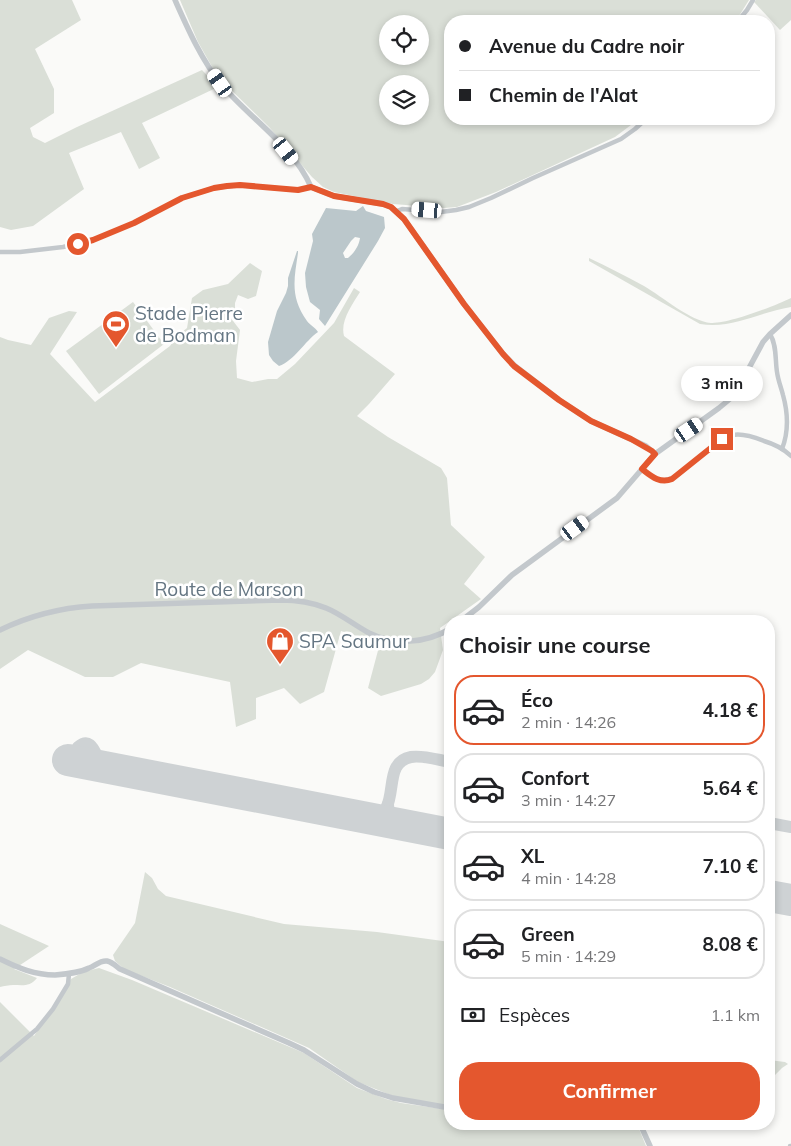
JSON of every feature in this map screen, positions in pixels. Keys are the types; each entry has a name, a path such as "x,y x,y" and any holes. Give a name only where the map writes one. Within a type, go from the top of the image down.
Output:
{"street":[{"path":"175,0 192,39 220,83 286,151 306,175 311,187"},
{"path":"743,15 753,0"},
{"path":"396,211 402,209 441,212 469,207 621,139 639,125"},
{"path":"0,252 20,252 63,247 93,240 134,223 182,198 214,188 240,185 298,190 311,187 334,196 383,204 391,207 404,219 464,304 514,366 585,417 646,446 655,454"},
{"path":"469,615 512,575 617,498 655,454 731,398 763,342 791,315"},
{"path":"770,334 775,349 777,374 785,403 788,424 782,448"},
{"path":"642,469 657,480 668,481 722,439 732,435 749,436 774,444 791,456"},
{"name":"Route de Marson","path":"0,630 28,618 70,608 281,600 302,601 327,608 369,633 391,640 410,642 430,638 444,632"},
{"path":"0,960 34,973 54,975 69,974 91,968 101,962 111,962 120,969 304,1050 357,1084 374,1092 392,1098 444,1107"},
{"path":"0,1060 48,1016 68,984 69,974"},
{"path":"643,1130 650,1146"}],"shaded area":[{"path":"0,0 72,0 81,20 35,49 54,89 54,113 30,128 33,137 45,143 202,70 218,87 142,123 160,158 139,169 121,132 69,153 84,189 33,226 11,230 0,227"},
{"path":"180,0 749,0 740,15 444,15 444,125 631,125 615,137 496,192 457,207 444,208 393,204 334,192 323,187 269,127 215,72 198,42"},
{"path":"756,0 791,0 791,20 780,30 775,25 775,15 766,15 754,2"},
{"path":"363,206 366,211 384,217 385,228 325,326 319,319 320,310 310,302 306,287 305,273 313,241 312,234 326,208 356,211","holes":["355,237 360,238 354,252 348,258 345,258 343,253 351,241"]},
{"path":"297,251 295,288 298,304 307,321 318,332 290,360 279,366 269,355 268,342 277,311 286,293 288,278"},
{"path":"589,258 644,286 694,318 711,323 740,318 791,298 791,307 735,322 712,325 700,324 589,261"},
{"path":"250,263 262,271 256,296 248,299 238,295 235,309 230,317 240,330 236,361 237,378 252,382 277,379 295,364 334,323 354,288 360,292 345,319 344,336 395,374 357,416 388,437 441,468 447,478 451,525 485,557 464,584 481,599 458,615 444,615 444,625 440,628 443,650 435,672 421,684 381,696 368,688 380,643 341,631 324,692 300,704 284,688 256,698 256,719 236,727 230,682 141,663 113,677 85,677 28,650 0,669 0,337 31,345 49,318 69,311 77,312 50,354 95,402 170,346 176,337 187,328 192,298 203,290 228,284"},
{"name":"Stade Pierre de Bodman","path":"133,302 164,344 99,394 66,351"},
{"path":"145,872 166,896 284,924 377,932 444,941 444,1105 393,1096 358,1082 309,1048 170,987 124,969 115,961 113,955 135,923"},
{"path":"0,924 49,946 14,969 37,978 32,983 0,987"},
{"path":"99,968 132,980 304,1053 357,1088 401,1103 444,1109 444,1130 639,1130 646,1146 0,1146 0,1002 34,1036 71,979 83,972"},
{"path":"775,1061 788,1064 775,1075"}],"taxiway":[{"path":"74,761 78,747 87,743 101,763 117,770"},
{"path":"369,818 380,815 386,808 393,778 401,761 411,757 425,757 444,761"},
{"path":"388,804 392,817 403,824"},
{"path":"775,824 791,827"}],"runway":[{"path":"68,760 444,833"},
{"path":"775,897 791,900"}],"place":[{"name":"Stade Pierre de Bodman","path":"116,348"},
{"name":"SPA Saumur","path":"280,665"}],"route":[{"path":"78,244 93,240 134,223 182,198 227,186 240,185 298,190 311,187 334,196 383,204 391,207 404,219 464,304 514,366 559,400 591,421 646,446 655,454 642,469 644,471 657,480 668,481 722,439"}]}
